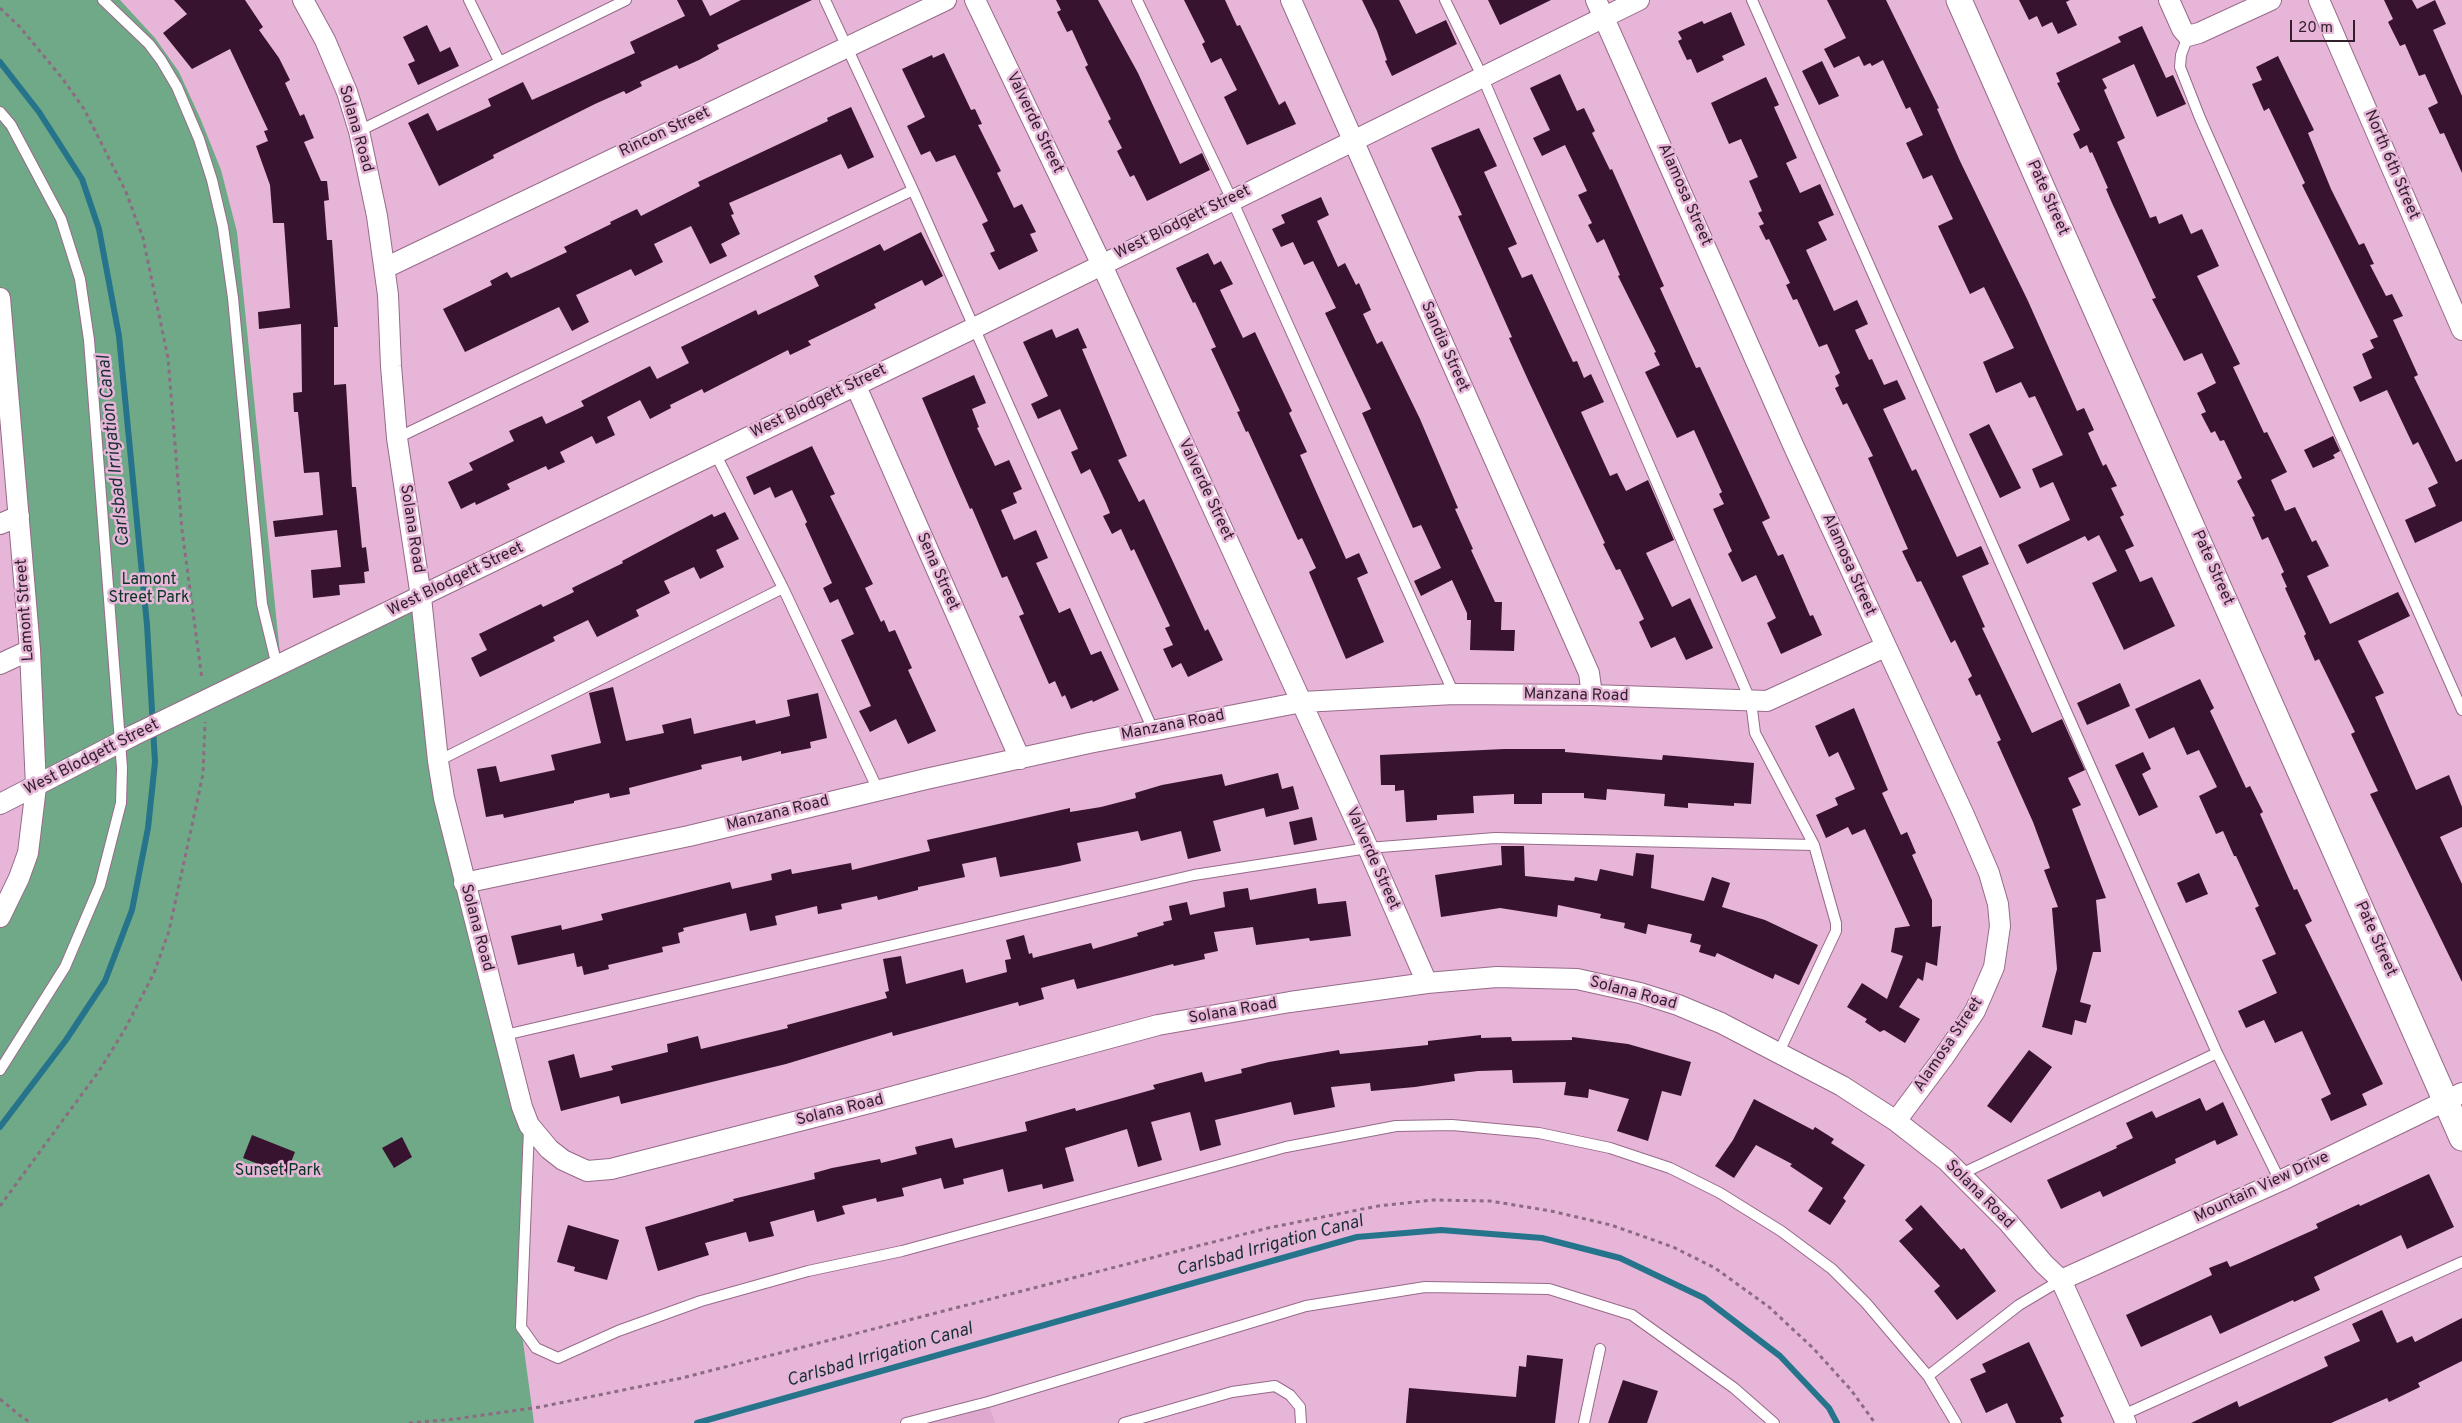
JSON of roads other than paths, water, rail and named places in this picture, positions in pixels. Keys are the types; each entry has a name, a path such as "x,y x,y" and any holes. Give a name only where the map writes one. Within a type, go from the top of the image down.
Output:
{"street":[{"name":"Solana Road","path":"303,0 347,92 359,131 385,268 397,438 421,597 438,761 464,883 522,1107 529,1125 549,1149 563,1160 587,1171 610,1169 873,1102 1158,1025 1260,1006 1427,983 1498,977 1577,979 1640,993 1678,1005 1721,1024 1779,1052 1842,1086 1896,1121 1961,1174 2061,1280 2124,1419"},
{"name":"Rincon Street","path":"385,268 946,0"},
{"name":"Valverde Street","path":"975,0 1101,263 1302,702 1427,983"},
{"name":"Sandia Street","path":"1291,0 1589,673 1592,695"},
{"name":"West Blodgett Street","path":"0,804 205,700 421,597 714,452 974,328 1101,263 1482,76 1600,8 1639,0"},
{"name":"Pate Street","path":"1959,0 2454,1097 2462,1138"},
{"path":"2169,0 2182,29 2188,36 2199,34 2271,0"},
{"name":"North 6th Street","path":"2320,0 2462,330"},
{"name":"Alamosa Street","path":"1600,8 1885,647 1989,873 1998,904 2000,926 1994,967 1975,1011 1896,1121"},
{"name":"Lamont Street","path":"0,298 4,394 19,516 30,650 36,787 28,853 20,878 0,917"},
{"name":"Sena Street","path":"855,384 1020,759"},
{"path":"0,524 19,516"},
{"name":"Manzana Road","path":"464,883 689,836 878,790 1153,730 1302,702 1454,694 1592,695 1751,702 1767,700 1885,647"},
{"path":"0,664 30,650"},
{"name":"Mountain View Drive","path":"2061,1280 2280,1181 2454,1097"}],"lane":[{"path":"103,0 148,44 161,60 177,87 199,139 212,180 223,227 233,298 262,604 277,666"},
{"path":"470,0 499,61"},
{"path":"359,131 626,0"},
{"path":"825,0 913,190 1153,730"},
{"path":"1137,0 1232,200 1454,694"},
{"path":"1445,0 1482,76 1751,702 1755,733 1814,845 1836,923 1836,931 1779,1052"},
{"path":"1752,0 2217,1053 2280,1181"},
{"path":"2188,36 2180,55 2180,67 2200,118 2462,710"},
{"path":"0,112 11,125 61,219 80,279 89,340 127,739 121,803 100,885 65,967 0,1070"},
{"path":"397,438 913,190"},
{"path":"714,452 783,588 878,790"},
{"path":"438,761 783,588"},
{"path":"504,1035 1194,875 1368,848 1512,838 1814,845"},
{"path":"1961,1174 2217,1053"},
{"path":"529,1125 521,1326 536,1348 558,1358 672,1311 808,1271 902,1251 1286,1147 1396,1126 1444,1125 1524,1131 1610,1148 1670,1168 1720,1193 1781,1231 1832,1269 1866,1303 1928,1376 1956,1423"},
{"path":"2124,1419 2462,1262"},
{"path":"1928,1376 2019,1305 2061,1280"},
{"path":"906,1423 988,1402 1306,1306 1424,1287 1549,1289 1632,1315 1734,1388 1774,1423"},
{"path":"1584,1423 1600,1349"},
{"path":"1124,1423 1232,1392 1275,1386 1290,1395 1300,1407 1301,1423"}],"waterway":[{"name":"Carlsbad Irrigation Canal","path":"0,62 39,112 82,179 99,229 119,336 147,625 155,762 148,828 132,910 105,981 66,1040 0,1127"},
{"name":"Carlsbad Irrigation Canal","path":"697,1423 1357,1237 1441,1230 1542,1238 1620,1258 1704,1298 1780,1356 1829,1408 1837,1423"}],"park label":[{"name":"Lamont Street Park","path":"149,590"},
{"name":"Sunset Park","path":"278,1172"}]}
